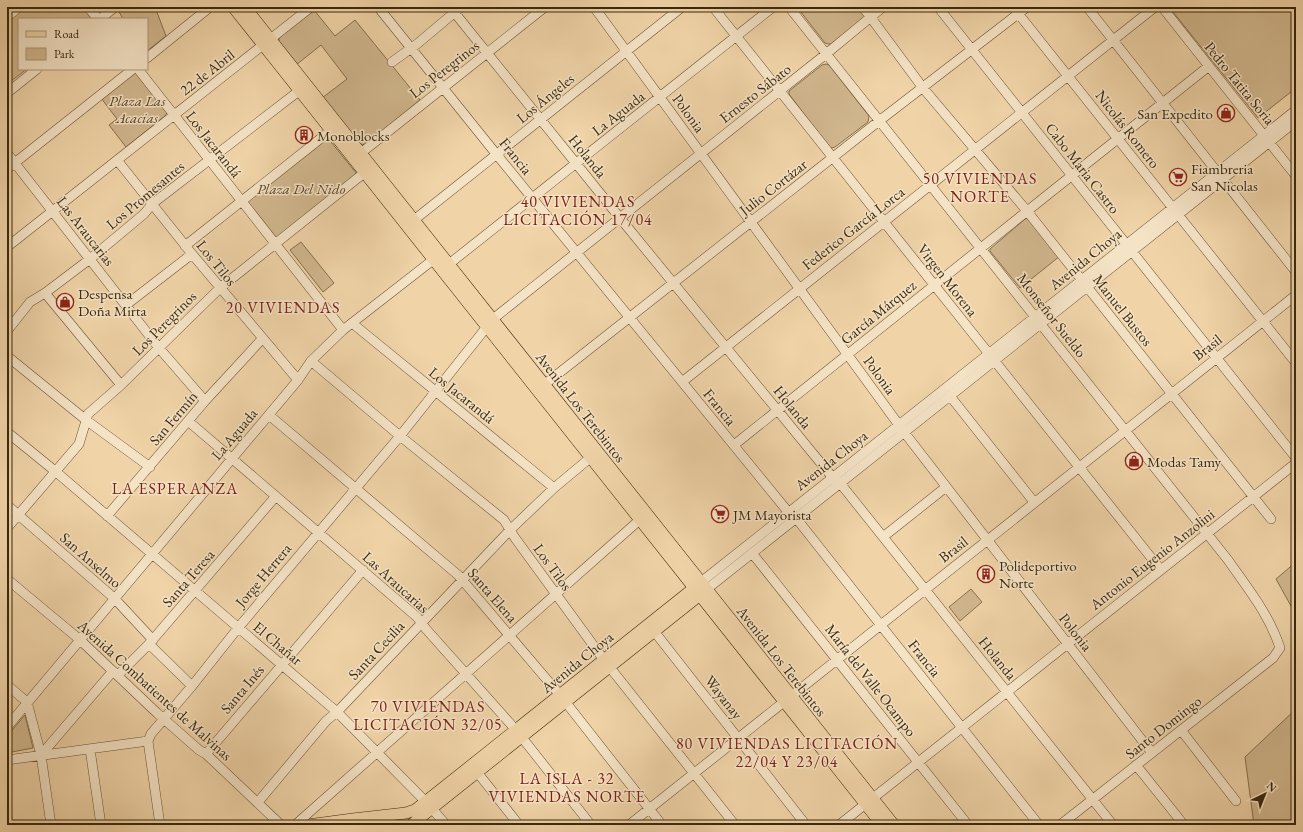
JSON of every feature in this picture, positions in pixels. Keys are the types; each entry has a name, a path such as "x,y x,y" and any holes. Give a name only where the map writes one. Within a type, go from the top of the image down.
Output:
{"main road":[{"name":"Avenida Los Terebintos","path":"233,7 267,42"},
{"name":"Avenida Los Terebintos","path":"245,7 267,42 869,802 882,825"},
{"name":"Avenida Los Terebintos","path":"334,127 361,153 368,170"},
{"name":"Avenida Choya","path":"411,825 429,805 700,589"},
{"name":"Avenida Los Terebintos","path":"869,802 894,825"},
{"name":"Avenida Choya","path":"330,823 406,813 429,805"},
{"path":"353,819 365,825"},
{"path":"308,825 330,823"}],"street":[{"path":"7,17 19,7"},
{"path":"88,7 98,18"},
{"path":"100,18 115,7"},
{"path":"148,57 210,7"},
{"name":"22 de Abril","path":"7,247 311,7"},
{"name":"Francia","path":"378,7 629,318 793,515 1040,825"},
{"name":"Los Peregrinos","path":"361,153 545,7"},
{"name":"Polonia","path":"594,7 902,429 1152,753"},
{"name":"Los Ángeles","path":"411,223 682,7"},
{"name":"Virgen Morena","path":"713,7 1161,570"},
{"name":"La Aguada","path":"445,267 773,7"},
{"name":"Monseñor Sueldo","path":"789,7 1228,560 1269,619 1280,648"},
{"name":"Manuel Bustos","path":"863,7 923,88 1027,211 1271,519"},
{"name":"Ernesto Sábato","path":"490,323 576,252 780,91 883,7"},
{"name":"Cabo Maria Castro","path":"938,7 1296,458"},
{"name":"Julio Cortázar","path":"540,387 972,50 1016,10 1027,7"},
{"path":"1087,7 1296,272"},
{"name":"Federico García Lorca","path":"682,382 1155,7"},
{"name":"Pedro Tatita Soria","path":"1162,7 1296,176"},
{"path":"392,62 456,9"},
{"name":"Holanda","path":"456,9 487,53 673,283 883,537 1113,825"},
{"name":"Nicolás Romero","path":"1016,10 1296,363"},
{"name":"García Márquez","path":"734,445 1209,66"},
{"path":"7,92 36,70"},
{"path":"7,169 132,70"},
{"name":"Los Jacarandá","path":"139,70 343,330"},
{"name":"Los Promesantes","path":"7,331 30,302 45,293 90,259 144,214 152,204 303,88"},
{"name":"Avenida Choya","path":"1267,139 1296,110"},
{"name":"Avenida Choya","path":"700,589 1267,139 1296,121"},
{"path":"185,246 334,127"},
{"name":"Las Araucarias","path":"7,153 159,348 205,401"},
{"name":"Los Tilos","path":"117,160 185,246 298,380"},
{"name":"Los Peregrinos","path":"7,528 79,444 88,414 121,385 220,288 368,170"},
{"path":"126,305 192,254"},
{"name":"La Aguada","path":"7,727 79,639 269,415 298,380 311,361 343,330 437,256"},
{"path":"45,293 121,385"},
{"name":"Brasil","path":"629,825 880,624 1296,295"},
{"name":"Jorge Herrera","path":"148,741 151,734 164,718 318,532 400,436 490,323"},
{"name":"Los Jacarandá","path":"352,324 554,488"},
{"name":"San Fermín","path":"107,516 205,401 262,339"},
{"path":"7,356 86,420 150,467"},
{"name":"Avenida Choya","path":"902,429 950,396 992,357"},
{"name":"Los Tilos","path":"311,361 400,436 504,520 555,594 606,663 735,825"},
{"path":"950,396 1034,502"},
{"name":"Santa Elena","path":"269,415 463,580 563,698 662,825"},
{"name":"Las Araucarias","path":"188,421 417,617 519,733 591,825"},
{"name":"El Chañar","path":"7,432 55,471 337,712 429,805 446,825"},
{"name":"Santa Cecilia","path":"258,802 326,721 337,712 510,530 554,488 594,454"},
{"name":"Antonio Eugenio Anzolini","path":"839,825 1296,463"},
{"path":"883,537 946,487"},
{"name":"Santa Teresa","path":"41,755 115,673 151,642 276,496"},
{"name":"San Anselmo","path":"7,505 114,598 151,642 192,686"},
{"name":"Avenida Choya","path":"700,589 752,553 793,515"},
{"path":"295,825 643,516"},
{"name":"María del Valle Ocampo","path":"752,553 968,825"},
{"name":"Santa Inés","path":"206,754 362,570"},
{"name":"Avenida Combatientes de Malvinas","path":"7,579 79,639 157,713 199,750 206,754 281,825"},
{"name":"Wayanay","path":"651,628 806,825"},
{"name":"Santo Domingo","path":"1060,825 1273,658 1280,648"},
{"path":"7,685 27,702 41,755 51,825"},
{"path":"1181,730 1236,801"},
{"path":"7,760 148,741 160,825"},
{"path":"90,749 101,825"},
{"path":"1136,765 1184,825"},
{"path":"475,768 519,825"}],"green space":[{"path":"24,7 82,7 91,18 18,18 18,70 26,70 7,84 7,20"},
{"path":"121,7 155,7 166,36 148,50 148,18 122,18 118,10"},
{"path":"797,7 861,7 865,15 863,19 831,44 828,44 825,43"},
{"path":"1169,7 1296,7 1296,88 1258,118"},
{"path":"314,10 335,36 355,20 420,100 366,144 361,145 322,98 347,79 321,45 296,65 279,43 281,36"},
{"path":"822,65 829,65 869,116 868,122 832,148 829,147 789,94 789,91"},
{"name":"Plaza Las Acacias","path":"136,73 167,113 126,147 109,125 117,119 101,98 132,74"},
{"name":"Plaza Del Nido","path":"327,137 357,174 275,240 245,203"},
{"path":"1028,218 1060,256 1020,288 990,251 990,249"},
{"path":"301,242 334,283 323,292 290,250"},
{"path":"1296,562 1296,615 1276,579"},
{"path":"971,589 982,602 960,621 949,607"},
{"path":"1296,709 1296,825 1254,825 1245,757"},
{"path":"25,715 33,748 7,753 7,736"},
{"path":"423,811 405,825 369,825 366,822"}],"place":[{"name":"San Expedito","path":"1226,113"},
{"name":"Monoblocks","path":"304,135"},
{"name":"Fiambreria San Nicolas","path":"1178,177"},
{"name":"Despensa Doña Mirta","path":"65,302"},
{"name":"Modas Tamy","path":"1134,461"},
{"name":"JM Mayorista","path":"720,514"},
{"name":"Polideportivo Norte","path":"986,574"}],"district":[{"name":"50 VIVIENDAS NORTE","path":"980,187"},
{"name":"40 VIVIENDAS LICITACIÓN 17/04","path":"578,210"},
{"name":"20 VIVIENDAS","path":"283,307"},
{"name":"LA ESPERANZA","path":"175,488"},
{"name":"70 VIVIENDAS LICITACIÓN 32/05","path":"428,715"},
{"name":"80 VIVIENDAS LICITACIÓN 22/04 Y 23/04","path":"787,752"},
{"name":"LA ISLA - 32 VIVIENDAS NORTE","path":"567,787"}]}
